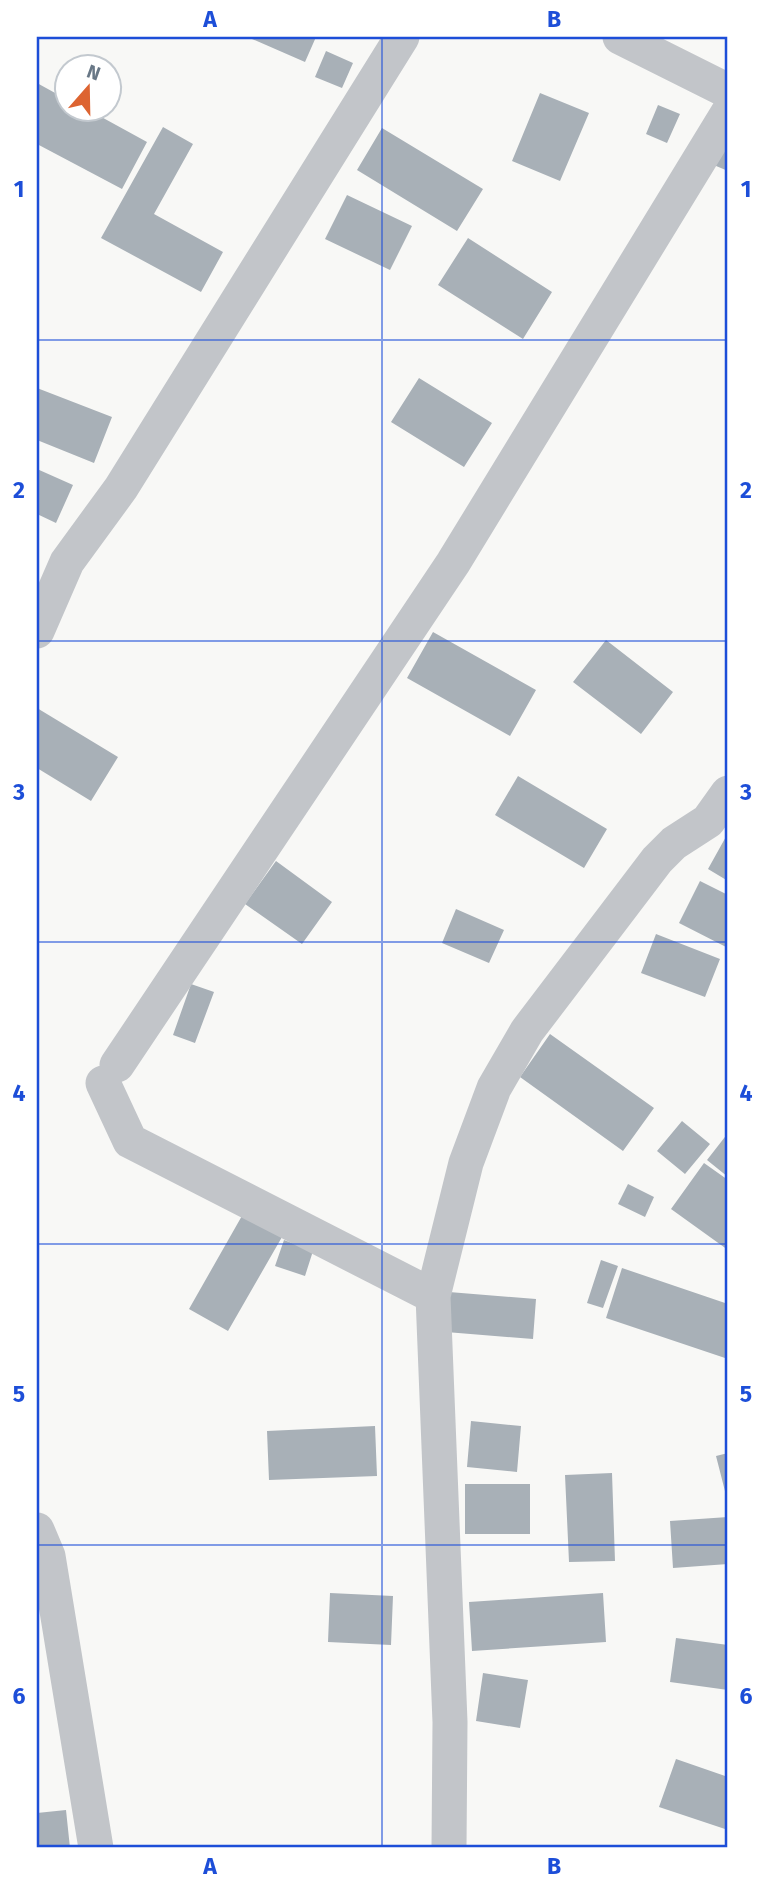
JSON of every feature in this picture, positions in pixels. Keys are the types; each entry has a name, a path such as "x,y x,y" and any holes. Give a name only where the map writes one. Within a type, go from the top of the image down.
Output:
{"street":[{"path":"37,631 67,562 121,488 402,37"},
{"path":"620,37 728,91"},
{"path":"433,1296 130,1141 110,1074 453,563 728,113"},
{"path":"449,1848 450,1723 433,1296 467,1163 494,1088 527,1031 657,860 674,844 708,821 728,793"},
{"path":"37,1530 48,1556 96,1848"}],"building":[{"path":"316,37 305,62 252,39"},
{"path":"326,51 353,63 342,88 315,77"},
{"path":"37,83 52,91 52,122 111,122 147,142 122,189 37,144"},
{"path":"540,93 589,113 560,181 512,161"},
{"path":"658,105 680,114 667,143 646,134"},
{"path":"728,125 728,171 709,163"},
{"path":"163,127 193,144 154,214 223,252 201,292 101,238"},
{"path":"382,128 483,189 457,231 357,170"},
{"path":"347,195 412,226 390,270 325,239"},
{"path":"468,238 552,292 523,339 438,285"},
{"path":"419,378 492,423 464,467 391,422"},
{"path":"37,388 112,417 94,463 37,440"},
{"path":"37,469 73,485 56,523 37,514"},
{"path":"433,632 536,690 510,736 407,678"},
{"path":"606,640 673,692 641,734 573,682"},
{"path":"37,708 118,757 91,801 37,768"},
{"path":"518,776 607,829 584,868 495,815"},
{"path":"728,833 728,881 708,869"},
{"path":"276,861 332,902 302,944 245,904"},
{"path":"700,881 728,895 728,948 679,923"},
{"path":"456,909 504,930 489,963 442,943"},
{"path":"656,934 720,959 705,997 641,973"},
{"path":"191,984 214,992 195,1043 173,1035"},
{"path":"550,1034 654,1108 623,1151 520,1077"},
{"path":"682,1121 710,1144 685,1174 657,1151"},
{"path":"728,1133 728,1177 707,1160"},
{"path":"704,1163 728,1180 728,1250 671,1209"},
{"path":"628,1184 654,1197 645,1217 618,1204"},
{"path":"243,1214 282,1237 228,1331 189,1309"},
{"path":"284,1240 313,1251 305,1276 275,1266"},
{"path":"601,1260 618,1266 603,1308 587,1303"},
{"path":"622,1268 728,1304 728,1359 606,1318"},
{"path":"449,1292 536,1299 533,1339 446,1332"},
{"path":"471,1421 521,1426 517,1472 467,1467"},
{"path":"375,1426 377,1476 269,1480 267,1431"},
{"path":"728,1453 728,1499 727,1499 716,1456"},
{"path":"612,1473 615,1561 569,1562 565,1475"},
{"path":"465,1484 530,1484 530,1534 465,1534"},
{"path":"728,1517 728,1564 673,1568 670,1521"},
{"path":"330,1593 393,1596 391,1645 328,1642"},
{"path":"603,1593 606,1642 472,1651 469,1602"},
{"path":"676,1638 728,1645 728,1690 670,1682"},
{"path":"483,1673 528,1680 520,1728 476,1721"},
{"path":"676,1759 728,1777 728,1830 659,1807"},
{"path":"66,1810 70,1848 37,1848 37,1813"}]}
